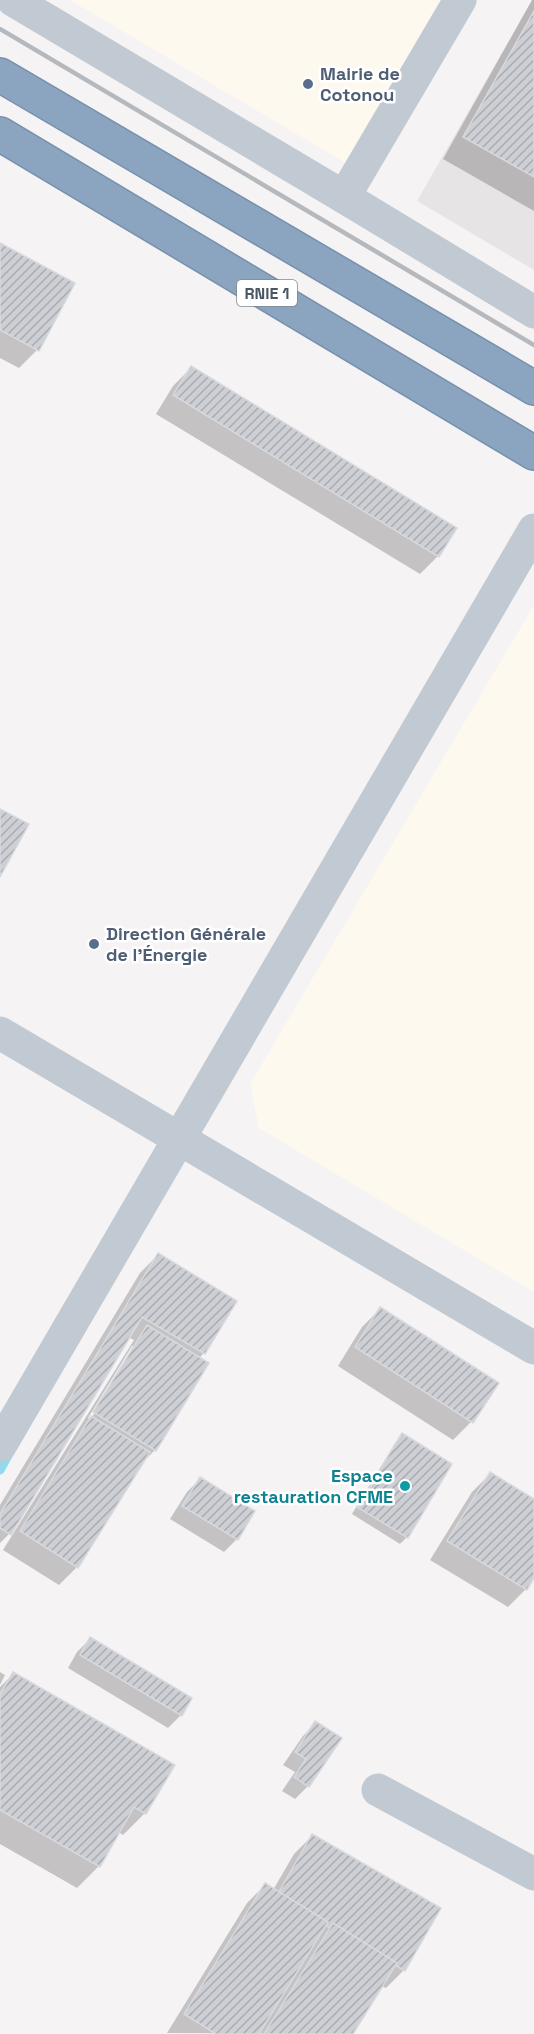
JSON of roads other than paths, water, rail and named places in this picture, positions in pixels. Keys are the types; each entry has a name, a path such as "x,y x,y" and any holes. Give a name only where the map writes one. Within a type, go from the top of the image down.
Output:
{"highway":[{"name":"RNIE 1","path":"0,75 534,388"},
{"name":"RNIE 1","path":"0,134 534,453"}],"street":[{"path":"13,0 534,312"},
{"path":"344,197 460,0"},
{"path":"0,1446 534,530"},
{"path":"0,1033 534,1348"},
{"path":"378,1790 534,1874"}],"waterway":[{"path":"0,1470 11,1450"}],"railway":[{"path":"0,29 534,345"}],"place":[{"name":"Mairie de Cotonou","path":"308,84"},
{"name":"Direction Générale de l'Énergie","path":"94,944"},
{"name":"Espace restauration CFME","path":"405,1486"}]}
